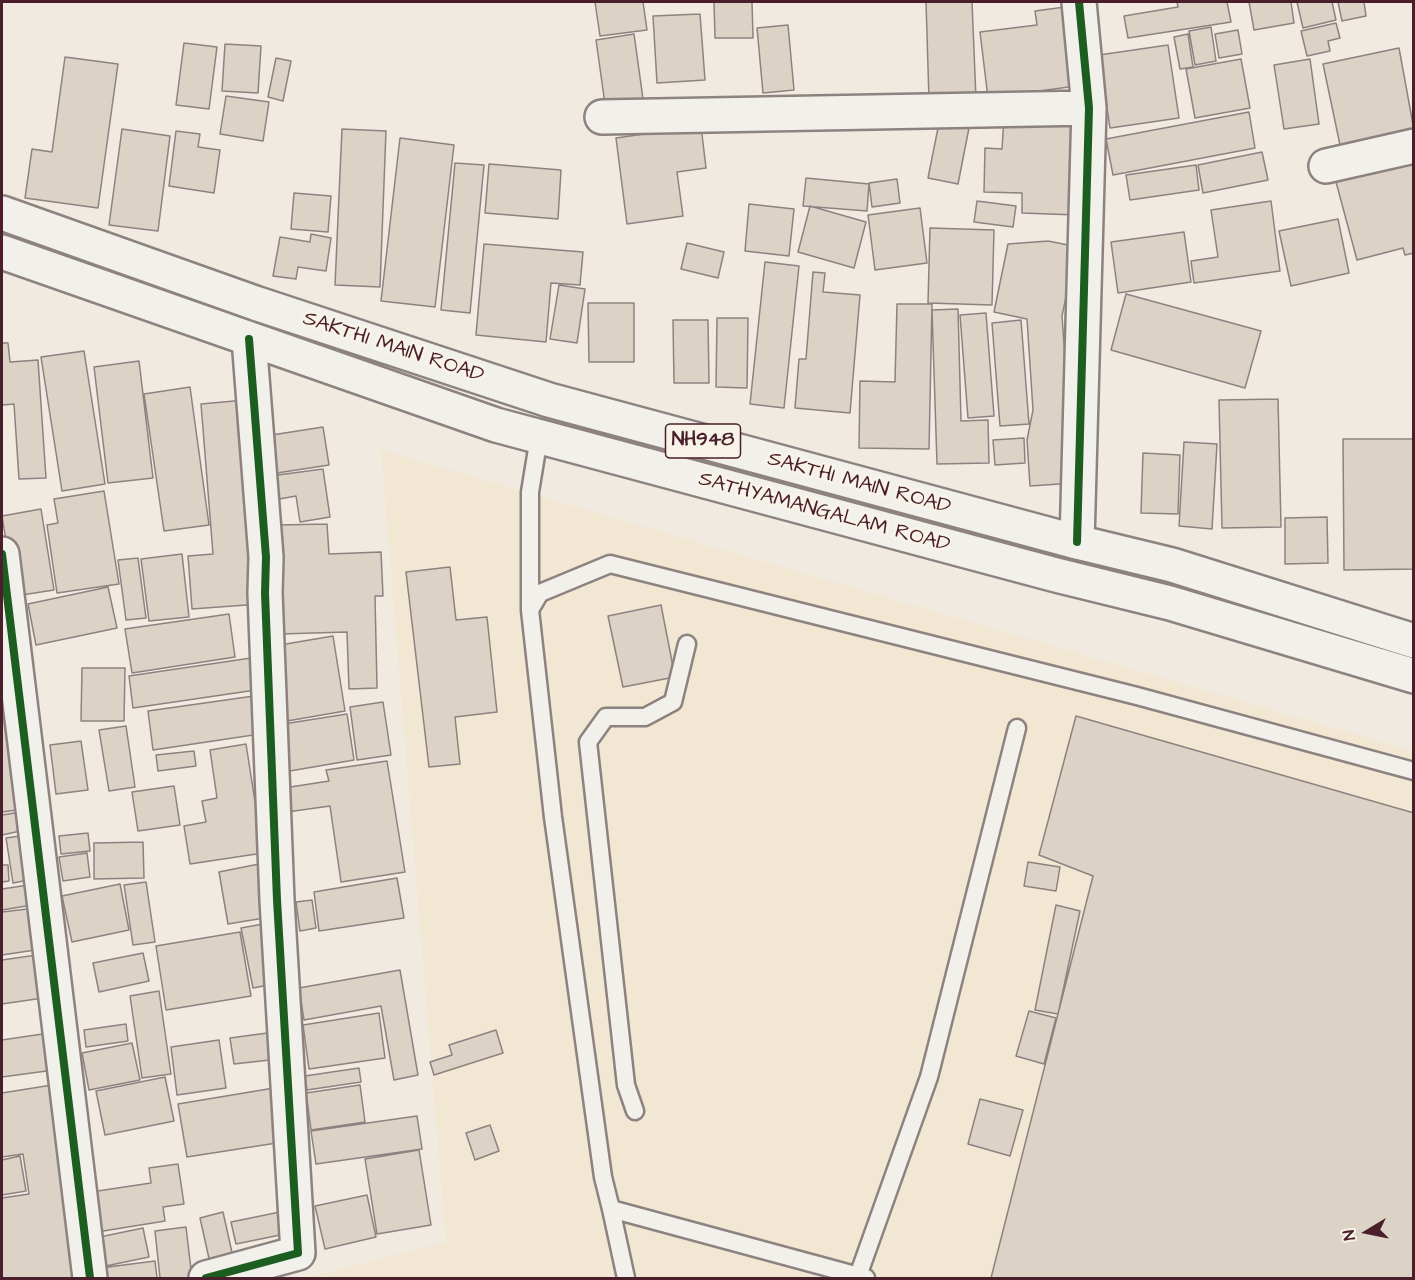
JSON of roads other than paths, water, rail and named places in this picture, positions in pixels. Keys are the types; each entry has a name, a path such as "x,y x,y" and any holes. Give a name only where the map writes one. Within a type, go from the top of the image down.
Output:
{"main road":[{"path":"1077,542 1089,108 1079,2"},
{"path":"602,117 1089,108"},
{"path":"1326,166 1413,146"},
{"name":"SAKTHI MAIN ROAD","path":"2,213 255,303 549,400 1077,542 1172,565 1413,641"},
{"name":"SATHYAMANGALAM ROAD","path":"2,252 496,425 1056,575 1170,603 1413,676"},
{"path":"206,1278 298,1253 278,900 265,593 266,557 249,339"},
{"path":"2,555 90,1278"}],"lane":[{"path":"538,437 530,492 530,610 553,817 603,1177 626,1278"},
{"path":"530,610 540,593 610,564 1137,696 1413,771"},
{"path":"635,1111 626,1085 588,742 606,717 645,717 673,702 687,644"},
{"path":"611,1209 862,1277 928,1077 1017,728"}]}
